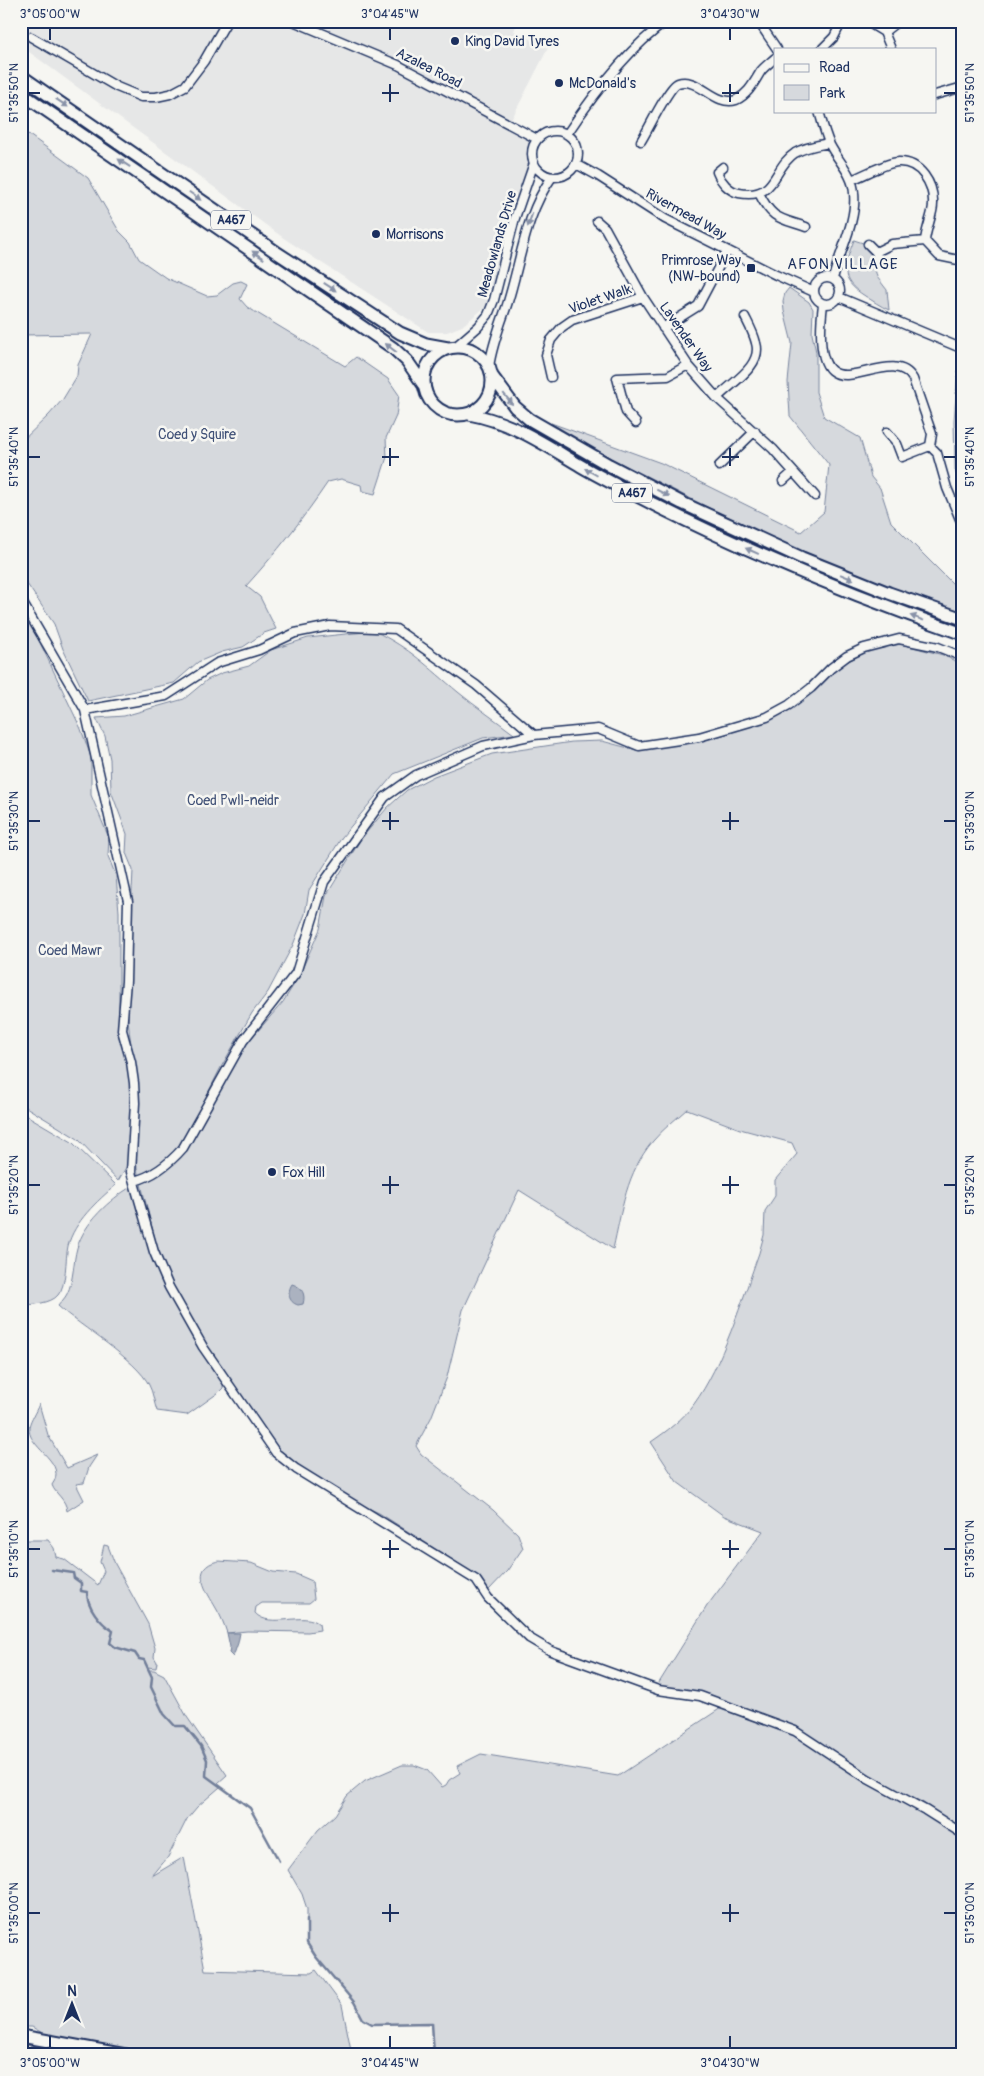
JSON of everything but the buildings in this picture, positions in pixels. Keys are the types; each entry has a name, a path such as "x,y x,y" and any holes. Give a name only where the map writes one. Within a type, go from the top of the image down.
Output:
{"main road":[{"name":"A467","path":"21,76 276,252 400,333 426,344 452,347"},
{"name":"A467","path":"21,93 393,348 407,361 423,384"},
{"path":"452,347 467,348 475,351 482,356 490,372 491,388 489,396 478,409 469,414 453,415 439,410 428,398 423,384 430,361 441,351 452,347"},
{"name":"A467","path":"490,372 515,407 529,419 658,490 802,558 888,593 963,619"},
{"name":"A467","path":"469,414 491,418 510,425 601,478 788,567 861,597 963,634"},
{"path":"21,2036 126,2055"}],"street":[{"path":"31,37 117,87 140,97 156,97 170,94 185,86 204,61 226,21"},
{"name":"Azalea Road","path":"293,21 305,24 398,65 537,139"},
{"path":"567,134 584,109 625,61 653,31 667,21"},
{"path":"758,21 776,48"},
{"path":"823,48 834,37 842,21"},
{"path":"866,21 884,32 891,48"},
{"path":"884,32 898,21"},
{"path":"641,141 670,89 678,83 691,83 714,96 734,100 744,95 762,71 774,59"},
{"path":"936,95 963,88"},
{"path":"819,112 829,144 851,180 854,192 854,207 833,280"},
{"path":"651,126 659,131"},
{"path":"552,131 567,134 575,141 578,149 576,164 567,174 552,177 543,174 534,163 532,154 533,146 537,139 541,135 552,131"},
{"path":"723,166 717,172 721,182 735,192 750,195 759,193 770,186 786,161 796,152 812,146 829,144"},
{"path":"851,180 898,162 909,164 926,175 933,196 934,206 926,227 925,241 939,256 963,261"},
{"name":"Meadowlands Drive","path":"452,347 478,327 488,315 501,279 516,218 534,163"},
{"name":"Rivermead Way","path":"576,164 665,219 814,292 817,299 823,304"},
{"name":"Meadowlands Drive","path":"490,372 495,336 506,308 531,216 540,194 552,177"},
{"path":"759,193 766,209 774,216 806,228"},
{"name":"Lavender Way","path":"597,221 605,228 643,297 688,365 717,398 755,431 815,496"},
{"path":"876,252 892,244 925,241"},
{"path":"868,244 876,252 878,262"},
{"path":"663,328 698,306 727,251"},
{"path":"814,292 820,281 829,278 840,286 839,298 832,304 823,304 820,333 825,364 832,372 845,376 889,367 902,367 909,372 932,434 930,446"},
{"name":"Violet Walk","path":"551,377 546,355 551,340 562,327 572,320 621,306 643,297"},
{"path":"839,298 959,347"},
{"path":"717,398 746,372 756,357 756,343 746,317"},
{"path":"636,423 626,412 617,378 668,376 688,365"},
{"path":"719,466 755,431"},
{"path":"887,432 897,444 902,456 903,465"},
{"path":"902,456 930,446"},
{"path":"930,446 937,453 947,488 960,519"},
{"path":"783,481 793,472"},
{"path":"21,600 85,710 128,901 126,981 122,1030 131,1062 134,1083 135,1103 131,1172 154,1252 169,1287 203,1347 276,1453 296,1469 476,1580 488,1598 529,1638 551,1651 658,1690 700,1696 795,1731 868,1778 963,1834"},
{"path":"85,710 166,696 217,663 259,650 295,633 330,626 396,629 476,685 534,735"},
{"path":"134,1181 156,1173 172,1162 183,1148 243,1041 296,973 324,882 385,797 416,776 483,746 534,735 598,729 639,746 699,737 767,717 789,705 846,656 864,648 899,639 938,646 963,657"}],"shaded area":[{"path":"21,21 518,21 514,31 548,48 509,124 537,139 533,146 532,154 534,163 494,300 462,326 447,332 428,332 285,239 21,46"},
{"path":"292,1284 302,1291 304,1297 303,1304 295,1304 290,1299 289,1290"},
{"path":"227,1633 240,1633 233,1657 229,1653 230,1647"}],"green space":[{"name":"Coed y Squire","path":"21,129 88,178 119,231 130,242 139,259 166,278 207,296 217,295 233,283 241,281 247,284 240,299 247,307 345,366 356,357 388,379 399,395 396,416 386,438 387,457 375,494 362,491 361,485 341,479 328,482 289,536 246,586 260,597 276,629 264,633 243,647 222,652 198,662 174,683 88,701 63,649 54,624 21,575 21,442 63,399 77,376 78,365 92,334 21,335"},
{"path":"854,240 863,243 871,253 877,277 887,290 889,310 856,290 847,278 846,265"},
{"path":"789,288 809,302 813,309 812,334 816,352 816,392 824,417 860,438 871,477 880,488 891,522 953,584 963,586 963,619 889,593 824,560 756,532 611,458 551,423 661,463 801,532 824,512 829,465 790,416 788,382 792,343 783,301 785,293"},
{"path":"959,354 963,355 963,496 955,470 954,421"},
{"name":"Coed Mawr","path":"21,609 35,632 81,729 91,757 91,795 109,838 108,856 116,876 119,912 119,1037 128,1060 133,1102 128,1164 118,1181 78,1139 21,1104"},
{"name":"Coed Pwll-neidr","path":"374,631 408,651 465,698 514,734 483,738 394,774 342,837 309,890 305,914 293,945 268,992 252,1013 220,1069 183,1143 163,1164 139,1178 136,1158 138,1095 128,1011 133,870 126,853 127,834 111,791 110,759 105,736 96,718 124,716 184,699 207,680 222,673 249,666 271,650 308,638"},
{"path":"901,644 943,655 963,665 963,1830 922,1802 897,1791 859,1769 801,1730 729,1705 709,1695 657,1686 707,1606 763,1531 724,1516 677,1482 651,1442 685,1415 714,1371 739,1311 759,1253 764,1235 765,1211 775,1196 775,1180 797,1154 792,1143 740,1129 687,1109 657,1137 644,1153 637,1166 626,1192 613,1249 519,1190 463,1310 447,1377 431,1418 416,1446 421,1454 493,1510 518,1534 523,1548 507,1571 489,1590 481,1578 379,1513 357,1503 294,1465 277,1451 251,1408 235,1389 208,1348 171,1285 159,1255 141,1184 173,1164 189,1144 243,1048 283,1002 298,978 320,929 326,896 361,839 387,808 407,790 434,776 492,754 572,742 602,741 636,750 707,738 784,712 812,693 829,675 843,664 867,651"},
{"path":"21,1112 72,1142 116,1185 94,1205 75,1229 68,1246 63,1285 58,1295 46,1302 21,1306"},
{"path":"131,1187 155,1263 172,1301 223,1383 223,1388 218,1393 187,1415 157,1411 152,1391 143,1375 121,1354 58,1306 69,1289 77,1248 85,1230 107,1205"},
{"path":"39,1404 48,1435 67,1468 97,1455 89,1467 84,1483 76,1484 84,1500 67,1511 65,1503 52,1485 56,1477 52,1463 31,1437 29,1430"},
{"path":"21,1540 48,1540 54,1548 56,1557 64,1559 98,1585 104,1571 100,1562 104,1545 108,1546 115,1564 148,1624 155,1648 154,1657 157,1662 156,1668 147,1667 149,1670 154,1670 164,1675 187,1717 227,1775 218,1783 220,1787 197,1807 187,1819 168,1857 152,1876 184,1857 205,1970 311,1973 316,1970 342,2005 352,2055 162,2055 44,2034 32,2027 21,2027"},
{"path":"218,1561 251,1563 273,1572 296,1574 312,1581 314,1599 309,1603 262,1603 256,1607 255,1613 261,1618 269,1620 313,1620 319,1624 320,1630 308,1632 247,1631 227,1633 221,1617 208,1595 202,1575 204,1569 209,1564"},
{"path":"721,1708 790,1731 963,1837 963,2055 434,2055 432,2023 372,2024 363,2019 354,2002 316,1957 307,1943 307,1909 302,1894 288,1870 318,1830 335,1815 347,1796 365,1781 402,1765 414,1765 427,1770 442,1787 460,1773 457,1766 481,1754 618,1776"},
{"path":"21,2044 81,2055 21,2055"}],"waterway":[{"path":"52,1570 73,1573 74,1578 81,1583 81,1591 87,1592 89,1603 95,1614 103,1624 113,1631 110,1643 115,1647 135,1653 139,1659 144,1660 152,1677 151,1687 164,1714 175,1726 185,1726 201,1746 207,1760 206,1776 250,1808 279,1861"},
{"path":"307,1919 307,1943 316,1957 354,2002 363,2019 372,2024 432,2023 434,2055"}],"place":[{"name":"King David Tyres","path":"455,41"},
{"name":"McDonald's","path":"559,83"},
{"name":"Morrisons","path":"376,234"},
{"name":"Primrose Way (NW-bound)","path":"751,268"},
{"name":"Fox Hill","path":"272,1172"}],"district":[{"name":"AFON VILLAGE","path":"843,264"}]}
